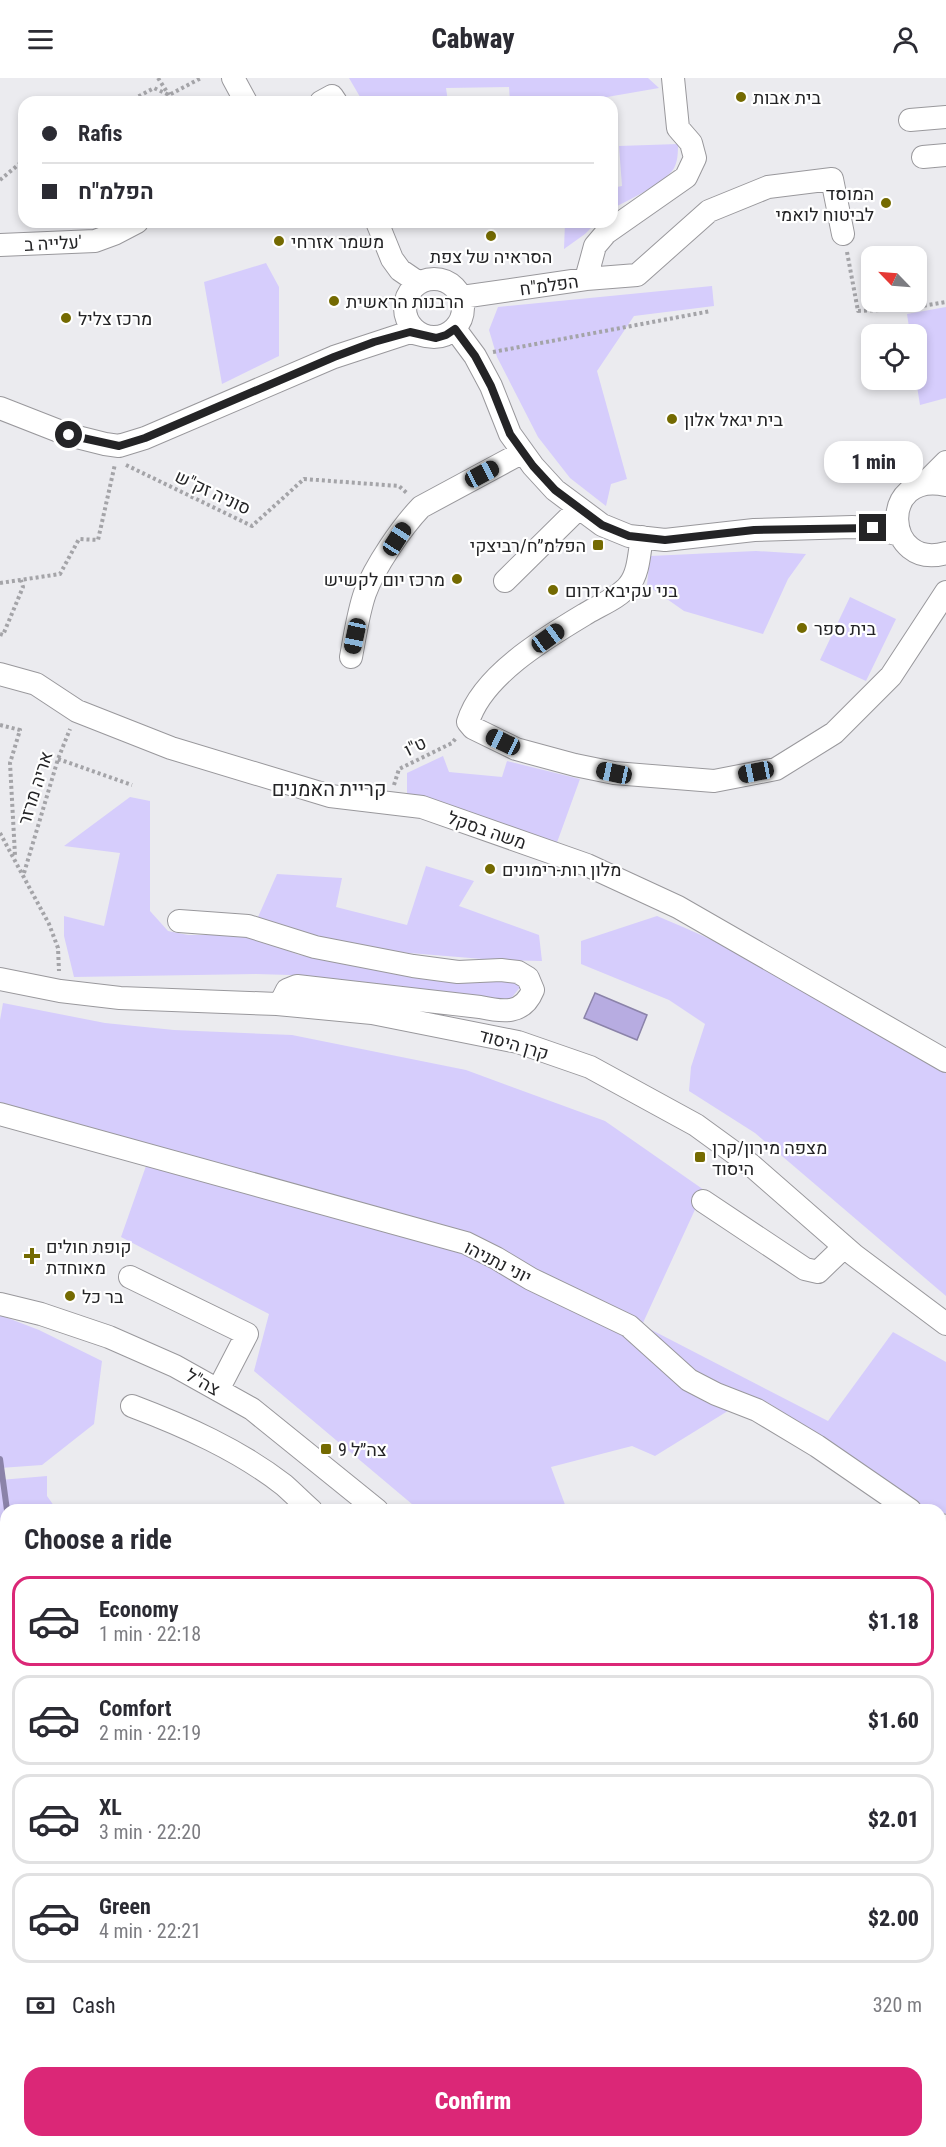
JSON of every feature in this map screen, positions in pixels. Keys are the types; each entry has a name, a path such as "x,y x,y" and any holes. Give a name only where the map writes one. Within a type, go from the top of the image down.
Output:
{"street":[{"path":"233,78 243,96"},
{"path":"618,225 686,177 695,158 691,143 678,128 673,78"},
{"path":"910,120 946,117"},
{"path":"923,157 946,155"},
{"name":"הפלמ\"ח","path":"462,297 637,274 709,211 768,187 832,179 843,234"},
{"name":"עלייה ב'","path":"0,245 95,241 126,228"},
{"path":"379,228 392,259 400,270 418,283"},
{"path":"586,279 596,246 613,228"},
{"path":"0,408 69,435 119,446 145,438 334,357 410,332 426,336 436,338 446,335 455,329 463,315 462,297 458,290 444,280 435,278 418,283 411,289 405,307 410,326 426,336"},
{"path":"455,329 475,356 491,386 510,434 533,466 555,490 602,525 629,536 665,540 754,530 852,527 873,528 900,535"},
{"path":"351,657 365,594 373,575 409,520 422,507 523,452"},
{"path":"852,527 886,511 909,492 935,484 946,462"},
{"path":"903,499 897,517 900,535 906,545 915,552 943,556"},
{"path":"505,581 579,508"},
{"path":"642,537 634,576 623,592 563,627 497,677 471,711 468,722 473,728 516,749 614,773 714,781 776,768 834,733 891,675 946,592"},
{"name":"משה בסקל","path":"0,674 36,684 77,711 171,748 330,796 423,807 587,865 678,907 946,1061"},
{"path":"179,921 248,926 315,947 413,966 458,972 501,970 518,972 528,978 533,990 529,999 519,1008 501,1011 297,986 286,990 280,1004"},
{"name":"קרן היסוד","path":"0,979 60,991 120,998 280,1004 372,1012 518,1042 590,1067 696,1125 752,1165 844,1247 946,1324"},
{"name":"יוני נתניהו","path":"0,1114 466,1244 496,1258 531,1279 628,1326 688,1380 757,1410 817,1446 901,1504"},
{"path":"703,1201 806,1269 818,1272 844,1247"},
{"path":"130,1277 247,1334 218,1390"},
{"name":"צה\"ל","path":"0,1304 41,1314 109,1337 175,1366 252,1410 362,1504"},
{"path":"132,1406 184,1428 243,1458 284,1485 305,1504"}],"path":[{"path":"158,78 169,95"},
{"path":"169,95 201,78"},
{"path":"139,96 154,88 169,95"},
{"path":"0,180 18,165"},
{"path":"843,234 858,311 904,309 946,302"},
{"path":"475,356 711,311"},
{"name":"סוניה זק\"ש","path":"0,583 60,574 79,539 98,540 116,461 252,526 304,479 399,486 422,507"},
{"path":"0,634 3,635 23,587 21,580"},
{"name":"אריה מרזר","path":"23,874 58,759 77,711"},
{"name":"ט\"ו","path":"389,803 399,769 452,743 468,722"},
{"path":"0,725 20,730 10,763 15,859"},
{"path":"58,759 132,785"},
{"path":"0,833 49,924 58,948 60,991"}],"shaded area":[{"path":"349,78 648,78 659,88 613,96 510,96 509,87 446,88 447,96 360,96"},
{"path":"678,144 677,158 672,171 660,182 618,206 618,187 622,186 619,146"},
{"path":"565,228 591,228 585,234 564,249"},
{"path":"266,263 279,287 279,356 222,384 204,282"},
{"path":"712,286 714,306 634,316 597,371 627,479 611,484 606,506 570,478 538,437 497,357 489,330 498,307"},
{"path":"946,307 946,398 920,405 918,390 927,390 927,324 908,324 907,314"},
{"path":"756,551 806,554 788,579 763,634 684,611 647,585 650,556"},
{"path":"850,597 896,619 866,681 820,660"},
{"path":"443,756 449,772 502,777 507,761 580,779 555,848 407,797 407,773"},
{"path":"130,797 150,801 150,911 168,931 188,935 248,935 299,955 510,981 521,986 509,1001 290,975 74,977 64,936 64,916 104,926 120,853 64,846"},
{"path":"426,866 474,881 459,906 539,935 542,961 495,960 397,952 318,942 258,917 277,874 342,878 336,907 407,925"},
{"path":"657,916 767,966 946,1061 946,1296 755,1133 689,1091 691,1067 705,1024 669,1000 581,964 581,941"},
{"path":"595,993 647,1015 637,1040 584,1018"},
{"path":"3,1003 105,1023 174,1030 292,1035 466,1070 605,1121 704,1190 642,1325 828,1421 893,1332 946,1362 946,1504 920,1504 841,1449 767,1402 731,1409 655,1456 632,1446 551,1467 565,1504 412,1504 254,1371 269,1314 121,1237 146,1166 0,1117 0,1020"},
{"path":"0,1315 39,1330 102,1361 94,1424 42,1465 0,1468"},
{"path":"47,1476 47,1496 53,1504 0,1504 0,1480"}],"waterway":[{"path":"0,1459 6,1504"}],"place":[{"name":"בית אבות","path":"741,97"},
{"name":"המוסד לביטוח לואמי","path":"886,203"},
{"name":"הסראיה של צפת","path":"491,236"},
{"name":"משמר אזרחי","path":"279,241"},
{"name":"הרבנות הראשית","path":"334,301"},
{"name":"מרכז צליל","path":"66,318"},
{"name":"בית יגאל אלון","path":"672,419"},
{"name":"הפלמ״ח/רביצקי","path":"598,545"},
{"name":"מרכז יום לקשיש","path":"457,579"},
{"name":"בני עקיבא דרום","path":"553,590"},
{"name":"בית ספר","path":"802,628"},
{"name":"מלון רות-רימונים","path":"490,869"},
{"name":"מצפה מירון/קרן היסוד","path":"700,1157"},
{"name":"קופת חולים מאוחדת","path":"32,1256"},
{"name":"בר כל","path":"70,1296"},
{"name":"צה״ל 9","path":"326,1449"}],"district":[{"name":"קריית האמנים","path":"329,789"}],"route":[{"path":"69,435 119,446 145,438 374,342 410,332 436,338 455,329 475,356 491,386 510,434 533,466 555,490 602,525 629,536 665,540 754,530 873,528"}]}
